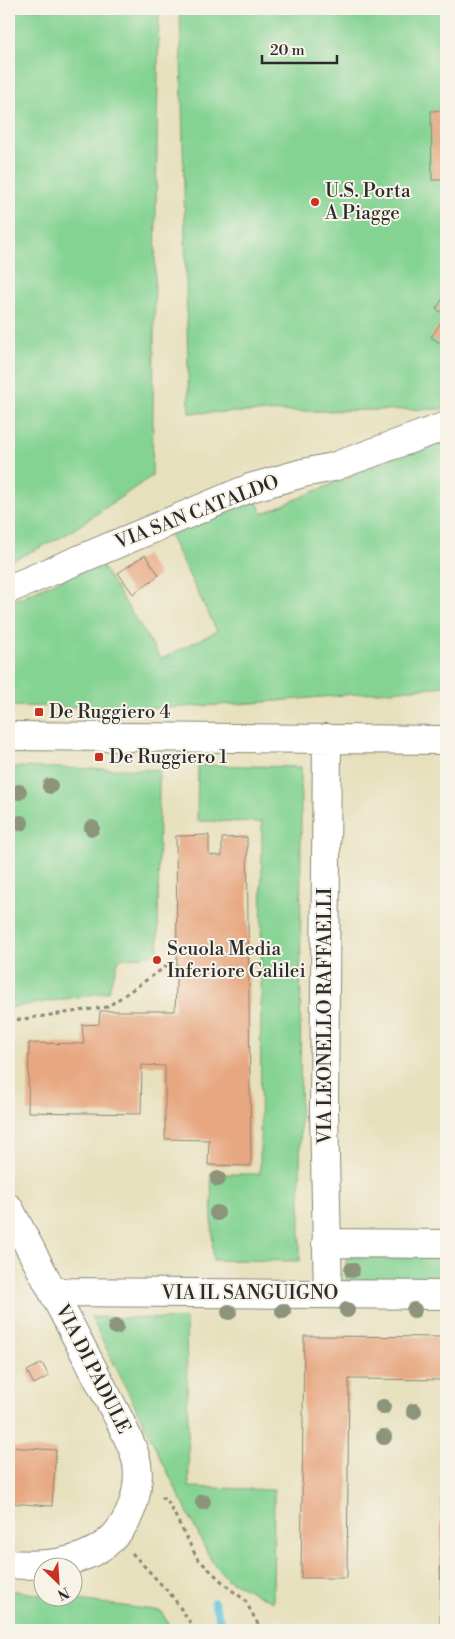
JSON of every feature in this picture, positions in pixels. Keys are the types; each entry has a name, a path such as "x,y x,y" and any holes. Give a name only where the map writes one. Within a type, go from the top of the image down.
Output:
{"street":[{"name":"VIA SAN CATALDO","path":"9,589 250,488 303,473 333,467 446,426"},
{"path":"9,736 446,740"},
{"name":"VIA LEONELLO RAFFAELLI","path":"327,738 324,1111 328,1294"},
{"name":"VIA DI PADULE","path":"9,1208 54,1292 135,1454 138,1466 136,1493 127,1520 116,1535"},
{"path":"326,1243 446,1244"},
{"name":"VIA IL SANGUIGNO","path":"54,1292 446,1295"},
{"path":"9,1564 36,1565 76,1560 101,1548 116,1535"}],"path":[{"path":"9,1021 107,1007 177,959"},
{"path":"136,1493 166,1498 197,1558 230,1590 245,1600 261,1630"},
{"path":"116,1535 173,1598 195,1630"}],"green space":[{"path":"9,9 159,9 152,476 64,536 9,562"},
{"name":"U.S. Porta A Piagge","path":"180,9 446,9 446,396 444,409 189,413"},
{"path":"446,435 446,686 254,703 164,708 9,706 9,602 100,563 161,659 217,631 168,533 255,497 262,514"},
{"path":"198,765 301,767 300,1261 213,1260 211,1174 260,1174 262,822 197,821"},
{"path":"9,767 159,770 158,954 119,959 108,992 9,1008"},
{"path":"446,1256 446,1287 346,1287 346,1257"},
{"path":"91,1317 186,1319 189,1487 274,1490 273,1602 228,1580 211,1560"},
{"path":"9,1590 32,1593 32,1606 82,1606 82,1600 161,1611 172,1630 9,1630"}],"building":[{"path":"446,110 446,180 432,180 431,111"},
{"path":"446,294 446,315 436,309"},
{"path":"446,315 446,347 431,337"},
{"path":"145,555 159,575 133,594 118,573"},
{"path":"209,835 209,855 222,856 222,838 247,837 251,1166 208,1165 209,1140 165,1139 165,1066 142,1065 141,1114 28,1112 29,1043 84,1044 82,1025 99,1024 100,1011 175,1011 177,959 176,836"},
{"path":"304,1336 446,1337 446,1380 349,1379 347,1578 301,1578"},
{"path":"42,1363 49,1376 34,1384 27,1371"},
{"path":"9,1447 56,1450 52,1506 9,1503"},
{"path":"441,1499 446,1499 446,1630 440,1630"}],"waterway":[{"path":"214,1602 223,1630"}],"place":[{"name":"U.S. Porta A Piagge","path":"315,202"},
{"name":"De Ruggiero 4","path":"39,712"},
{"name":"De Ruggiero 1","path":"99,757"},
{"name":"Scuola Media Inferiore Galilei","path":"157,960"}]}
